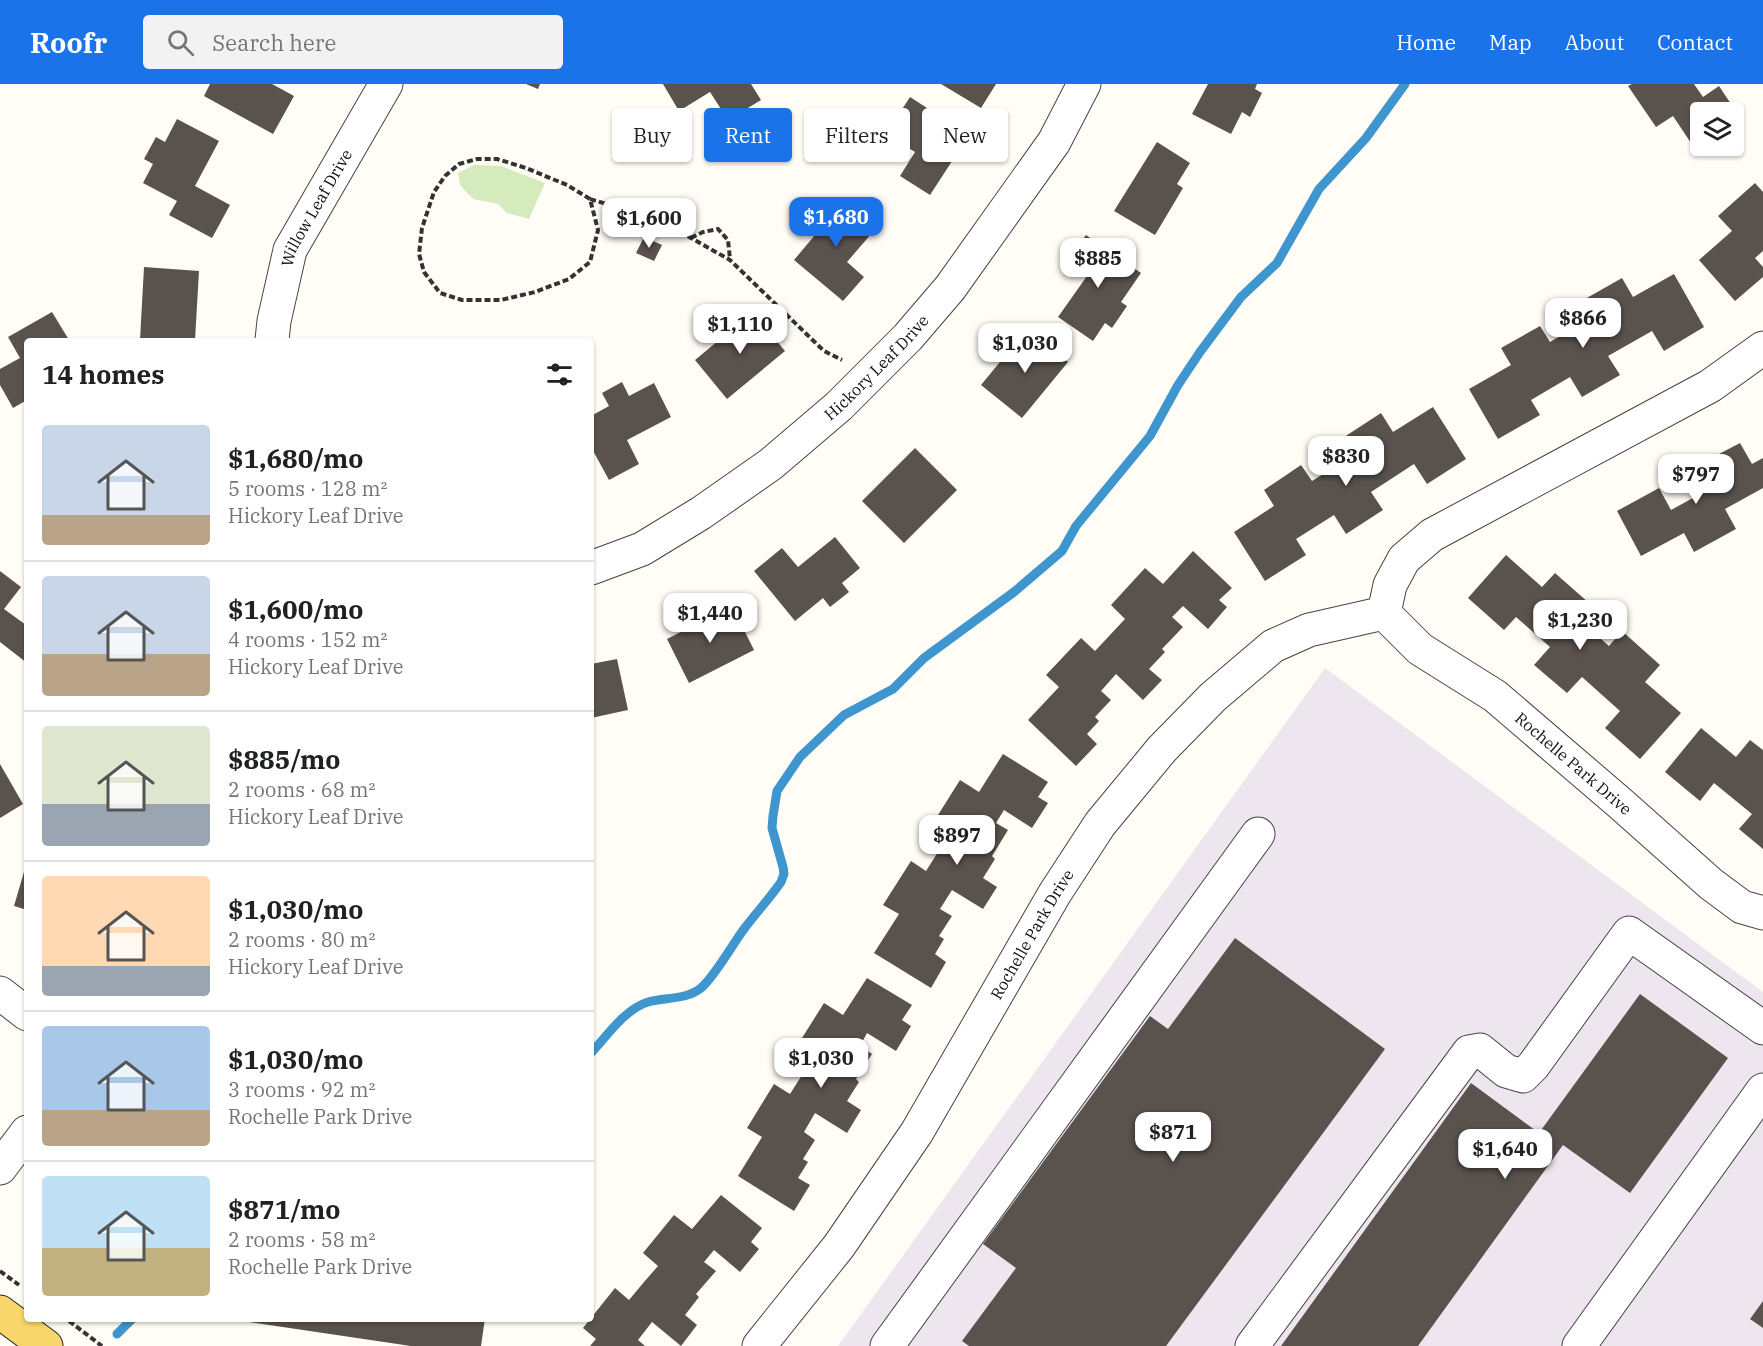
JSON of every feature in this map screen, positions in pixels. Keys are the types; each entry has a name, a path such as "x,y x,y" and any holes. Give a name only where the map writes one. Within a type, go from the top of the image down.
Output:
{"main road":[{"path":"0,1312 46,1346"}],"street":[{"name":"Willow Leaf Drive","path":"272,338 273,321 290,250 386,84"},
{"name":"Hickory Leaf Drive","path":"594,567 642,549 701,513 771,464 839,406 908,337 950,288 1054,142 1084,84"},
{"path":"1384,613 1390,585 1404,559 1432,535 1710,386 1763,348"},
{"name":"Rochelle Park Drive","path":"759,1346 839,1246 917,1132 1055,893 1100,824 1162,749 1213,697 1273,646 1309,630 1384,613 1420,649 1495,696 1622,804 1711,884 1743,907 1763,913"},
{"path":"887,1346 1258,834"},
{"path":"1252,1346 1469,1052 1480,1050 1506,1071 1523,1076 1533,1066 1629,933 1763,1028"},
{"path":"0,993 24,1012"},
{"path":"1579,1346 1763,1090"},
{"path":"0,1168 24,1136"}],"path":[{"path":"590,199 598,230 590,262 569,279 535,292 501,300 462,300 440,293 424,272 419,254 422,228 434,192 444,176 459,164 477,159 497,159 567,185 590,199 613,206 631,203 657,216 730,260 824,351 842,360 865,379"},
{"path":"691,238 703,232 718,229 728,240 730,260"},
{"path":"0,1270 24,1289"},
{"path":"70,1322 102,1346"}],"shaded area":[{"path":"1325,668 1763,992 1763,1346 838,1346"}],"green space":[{"path":"474,165 501,166 545,183 529,219 507,213 498,204 473,199 460,185 458,173"}],"building":[{"path":"210,84 272,84 294,96 273,134 204,96"},
{"path":"526,84 540,84 538,89"},
{"path":"663,84 751,84 761,100 748,108 720,108 710,92 684,108 677,108"},
{"path":"941,84 996,84 981,108"},
{"path":"1208,84 1257,84 1255,89 1262,93 1250,117 1242,112 1231,134 1192,114"},
{"path":"1632,84 1694,84 1703,97 1719,86 1730,102 1690,102 1690,142 1673,116 1656,127 1628,86"},
{"path":"910,97 927,108 922,108 922,162 951,162 930,195 900,176 915,152 910,149 910,108 903,108"},
{"path":"177,119 219,141 195,186 230,205 212,238 169,215 177,201 143,183 153,164 144,159 156,137 165,142"},
{"path":"1157,142 1190,163 1177,184 1183,188 1155,235 1114,211"},
{"path":"1755,183 1763,192 1763,251 1755,258 1763,267 1763,277 1735,301 1699,260 1732,231 1718,216"},
{"path":"846,199 878,226 847,262 864,277 843,301 794,260 815,235 806,227 822,207 832,216"},
{"path":"1086,235 1141,273 1121,302 1127,306 1112,328 1105,323 1093,341 1058,317 1087,276 1067,262"},
{"path":"644,237 662,245 654,261 636,253"},
{"path":"144,267 199,271 195,338 140,338"},
{"path":"1674,274 1704,327 1664,351 1652,331 1608,356 1620,375 1582,397 1570,377 1531,400 1540,415 1498,439 1469,389 1511,365 1501,348 1540,326 1550,342 1588,320 1578,303 1622,278 1633,297"},
{"path":"52,312 68,338 24,338 24,402 13,408 0,385 0,369 20,358 8,337"},
{"path":"753,312 785,351 727,399 695,360"},
{"path":"1027,329 1068,362 1022,418 981,385"},
{"path":"622,382 629,396 654,383 671,417 627,440 639,464 609,480 594,452 594,414 609,406 602,393"},
{"path":"1433,407 1466,459 1427,484 1414,464 1371,492 1383,510 1346,534 1334,515 1296,539 1306,555 1265,581 1234,532 1274,506 1264,490 1301,465 1312,481 1349,458 1338,441 1381,413 1393,432"},
{"path":"1740,443 1752,464 1763,458 1763,488 1725,509 1736,529 1694,552 1684,533 1641,556 1617,511 1659,488 1671,510 1713,487 1700,464"},
{"path":"915,448 957,490 904,543 862,501"},
{"path":"835,537 860,568 842,583 849,592 830,607 823,598 795,621 754,571 782,548 798,567"},
{"path":"1193,551 1232,588 1219,600 1227,607 1208,629 1183,606 1172,617 1183,627 1162,649 1165,652 1149,669 1162,680 1143,700 1116,674 1101,691 1111,700 1095,717 1099,721 1087,734 1097,744 1076,766 1028,720 1059,687 1046,675 1081,638 1095,651 1125,619 1111,605 1145,568 1163,584"},
{"path":"1506,555 1542,587 1555,573 1589,603 1576,617 1609,646 1622,631 1660,665 1645,682 1681,713 1640,759 1605,728 1620,711 1582,677 1567,693 1534,665 1550,647 1516,617 1504,630 1468,598"},
{"path":"0,571 21,587 4,609 24,624 24,661 0,642"},
{"path":"732,606 754,650 689,683 667,639"},
{"path":"617,659 628,710 594,717 594,663"},
{"path":"1701,728 1736,757 1750,740 1763,750 1763,849 1739,829 1752,814 1714,783 1700,801 1665,772"},
{"path":"1003,754 1048,782 1038,797 1048,803 1032,828 1004,810 996,823 1008,830 992,856 995,859 983,878 997,887 983,909 952,890 940,909 952,916 939,936 944,939 935,954 946,962 931,988 874,953 899,914 883,905 911,861 926,871 950,833 933,823 960,780 979,792"},
{"path":"0,764 23,804 0,818"},
{"path":"24,872 24,909 14,906"},
{"path":"1235,938 1385,1049 1166,1346 969,1346 962,1341 1016,1268 983,1244 1150,1016 1168,1029"},
{"path":"867,978 912,1005 902,1020 911,1026 896,1051 867,1033 860,1046 872,1054 856,1079 859,1082 847,1101 861,1110 847,1133 815,1113 804,1132 815,1140 803,1159 808,1162 798,1178 810,1185 794,1211 738,1176 762,1137 747,1128 774,1084 790,1094 814,1056 797,1046 824,1003 843,1015"},
{"path":"1640,994 1728,1058 1630,1193 1563,1145 1418,1346 1281,1346 1471,1083 1539,1133"},
{"path":"721,1195 762,1228 751,1242 759,1249 740,1272 714,1250 704,1262 716,1271 696,1294 699,1297 685,1315 697,1325 681,1346 652,1322 638,1340 645,1346 590,1346 596,1339 583,1328 588,1322 594,1322 594,1314 615,1288 629,1300 658,1266 643,1253 674,1215 692,1229"},
{"path":"1763,1301 1763,1328 1750,1319"},
{"path":"249,1322 484,1322 481,1346 411,1346"}],"waterway":[{"path":"594,1050 617,1024 640,1006 655,1000 689,995 706,983 781,882 784,874 772,828 773,816 777,791 800,757 844,715 893,689 924,658 1014,592 1062,551 1076,526 1150,436 1178,385 1241,297 1277,263 1319,189 1366,138 1405,84"},
{"path":"117,1334 129,1322"}]}
